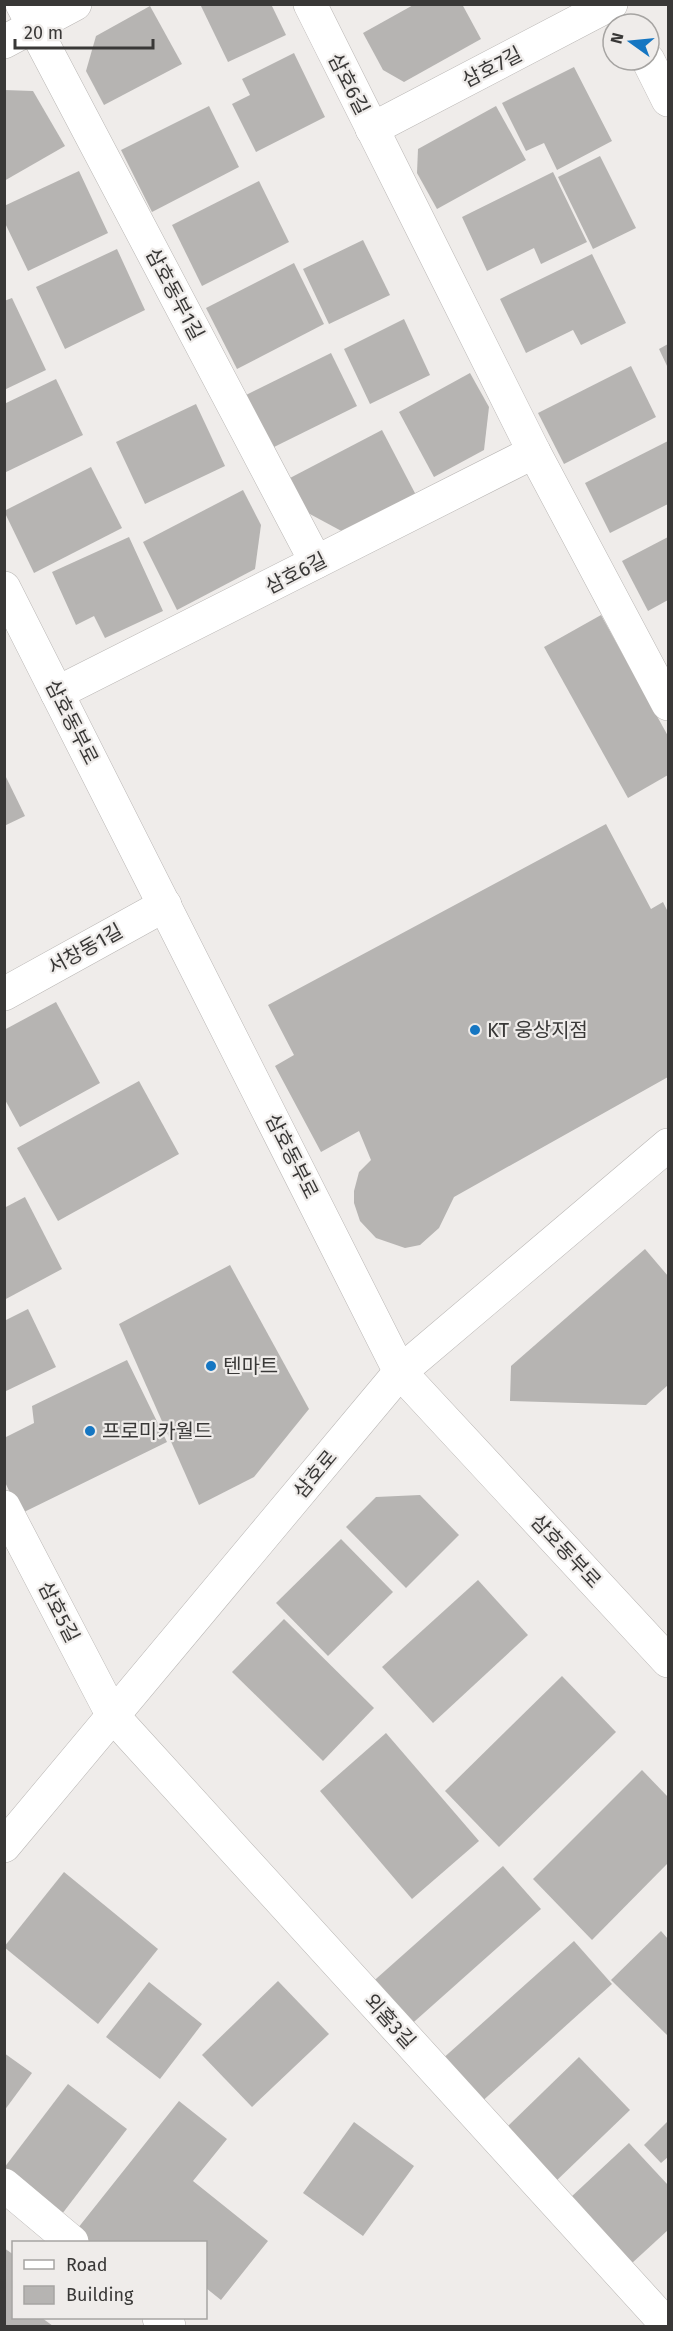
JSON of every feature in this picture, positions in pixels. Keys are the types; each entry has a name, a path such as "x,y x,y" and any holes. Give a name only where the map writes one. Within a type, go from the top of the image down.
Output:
{"street":[{"path":"4,42 28,15 75,4"},
{"name":"삼호6길","path":"310,4 534,452 669,704"},
{"name":"삼호7길","path":"372,129 611,4"},
{"name":"삼호동부1길","path":"28,15 316,562"},
{"path":"654,72 669,100"},
{"name":"삼호6길","path":"57,693 534,452"},
{"name":"삼호동부로","path":"4,588 400,1372 669,1661"},
{"name":"서창동1길","path":"4,994 165,905"},
{"name":"삼호로","path":"4,1846 400,1372 669,1145"},
{"name":"삼호5길","path":"4,1507 113,1716"},
{"name":"외홈3길","path":"113,1716 668,2326"},
{"path":"4,2185 71,2241"}],"building":[{"path":"200,4 271,4 286,35 228,62"},
{"path":"415,4 462,4 481,39 404,82 383,70 363,33"},
{"path":"150,6 182,64 104,105 86,71 96,36"},
{"path":"294,53 325,117 256,152 232,104 250,95 242,79"},
{"path":"574,67 612,141 557,170 544,143 526,151 502,103"},
{"path":"4,90 33,91 65,146 4,181"},
{"path":"209,106 239,167 152,212 121,150"},
{"path":"496,106 526,160 437,209 417,173 418,149"},
{"path":"600,156 636,228 593,249 558,177"},
{"path":"79,171 108,233 28,271 4,221 4,206"},
{"path":"553,172 587,242 541,264 534,248 487,271 462,217"},
{"path":"259,181 289,242 202,286 172,225"},
{"path":"363,240 390,295 329,324 303,269"},
{"path":"117,249 145,310 65,349 36,287"},
{"path":"592,254 626,323 581,345 573,330 526,353 500,299"},
{"path":"294,263 324,324 237,369 206,308"},
{"path":"12,298 46,370 4,390 4,301"},
{"path":"404,319 430,375 370,404 344,349"},
{"path":"668,344 668,368 659,349"},
{"path":"331,353 357,406 270,449 244,396"},
{"path":"631,366 656,417 564,464 538,413"},
{"path":"470,373 489,407 484,450 434,477 399,412"},
{"path":"56,379 83,435 4,473 4,404"},
{"path":"196,404 225,466 145,504 116,442"},
{"path":"382,430 417,497 347,534 308,513 290,478"},
{"path":"668,441 668,504 610,533 585,483"},
{"path":"91,467 122,528 34,573 4,511"},
{"path":"243,490 261,525 255,569 177,610 143,542"},
{"path":"129,537 163,611 105,638 94,616 76,625 52,572"},
{"path":"668,537 668,600 648,611 622,561"},
{"path":"601,615 668,736 668,775 628,798 544,647"},
{"path":"4,773 25,816 4,826"},
{"name":"KT 웅상지점","path":"606,824 651,909 663,902 668,912 668,1077 454,1197 439,1228 420,1245 405,1248 376,1238 360,1221 354,1203 354,1191 359,1172 371,1160 359,1131 321,1152 275,1066 294,1055 268,1005"},
{"path":"56,1002 100,1083 20,1127 4,1098 4,1030"},
{"path":"139,1081 179,1154 58,1221 17,1148"},
{"path":"25,1197 62,1269 4,1300 4,1208"},
{"path":"645,1249 668,1276 668,1385 646,1405 510,1401 511,1366"},
{"name":"텐마트","path":"230,1265 309,1409 254,1477 199,1505 119,1324"},
{"path":"28,1309 56,1367 4,1392 4,1321"},
{"name":"프로미카월드","path":"127,1360 167,1442 20,1514 4,1480 4,1438 34,1423 32,1406"},
{"path":"420,1495 459,1535 406,1588 346,1527 376,1497"},
{"path":"341,1539 393,1592 328,1656 276,1603"},
{"path":"478,1580 528,1635 433,1723 382,1667"},
{"path":"284,1619 374,1708 323,1761 232,1672"},
{"path":"562,1676 616,1732 499,1847 445,1791"},
{"path":"386,1733 479,1841 412,1899 320,1791"},
{"path":"642,1770 668,1797 668,1863 592,1940 533,1879"},
{"path":"503,1866 541,1909 406,2029 368,1986"},
{"path":"64,1872 158,1949 98,2024 4,1947"},
{"path":"661,1931 668,1939 667,2035 611,1980"},
{"path":"574,1941 612,1984 478,2105 440,2061"},
{"path":"278,1981 329,2034 252,2107 202,2055"},
{"path":"149,1982 202,2024 160,2079 106,2037"},
{"path":"4,2053 32,2073 4,2111"},
{"path":"579,2057 630,2110 554,2183 504,2130"},
{"path":"68,2084 127,2129 62,2214 4,2168"},
{"path":"179,2101 227,2139 193,2181 268,2241 221,2300 207,2289 207,2241 74,2241 70,2238"},
{"path":"668,2121 668,2157 661,2163 644,2145"},
{"path":"354,2122 414,2166 363,2236 303,2193"},
{"path":"629,2143 668,2185 668,2230 631,2264 570,2198"},
{"path":"4,2248 12,2254 12,2319 43,2319 53,2326 4,2326"}],"place":[{"name":"KT 웅상지점","path":"475,1030"},
{"name":"텐마트","path":"211,1366"},
{"name":"프로미카월드","path":"90,1431"}]}
